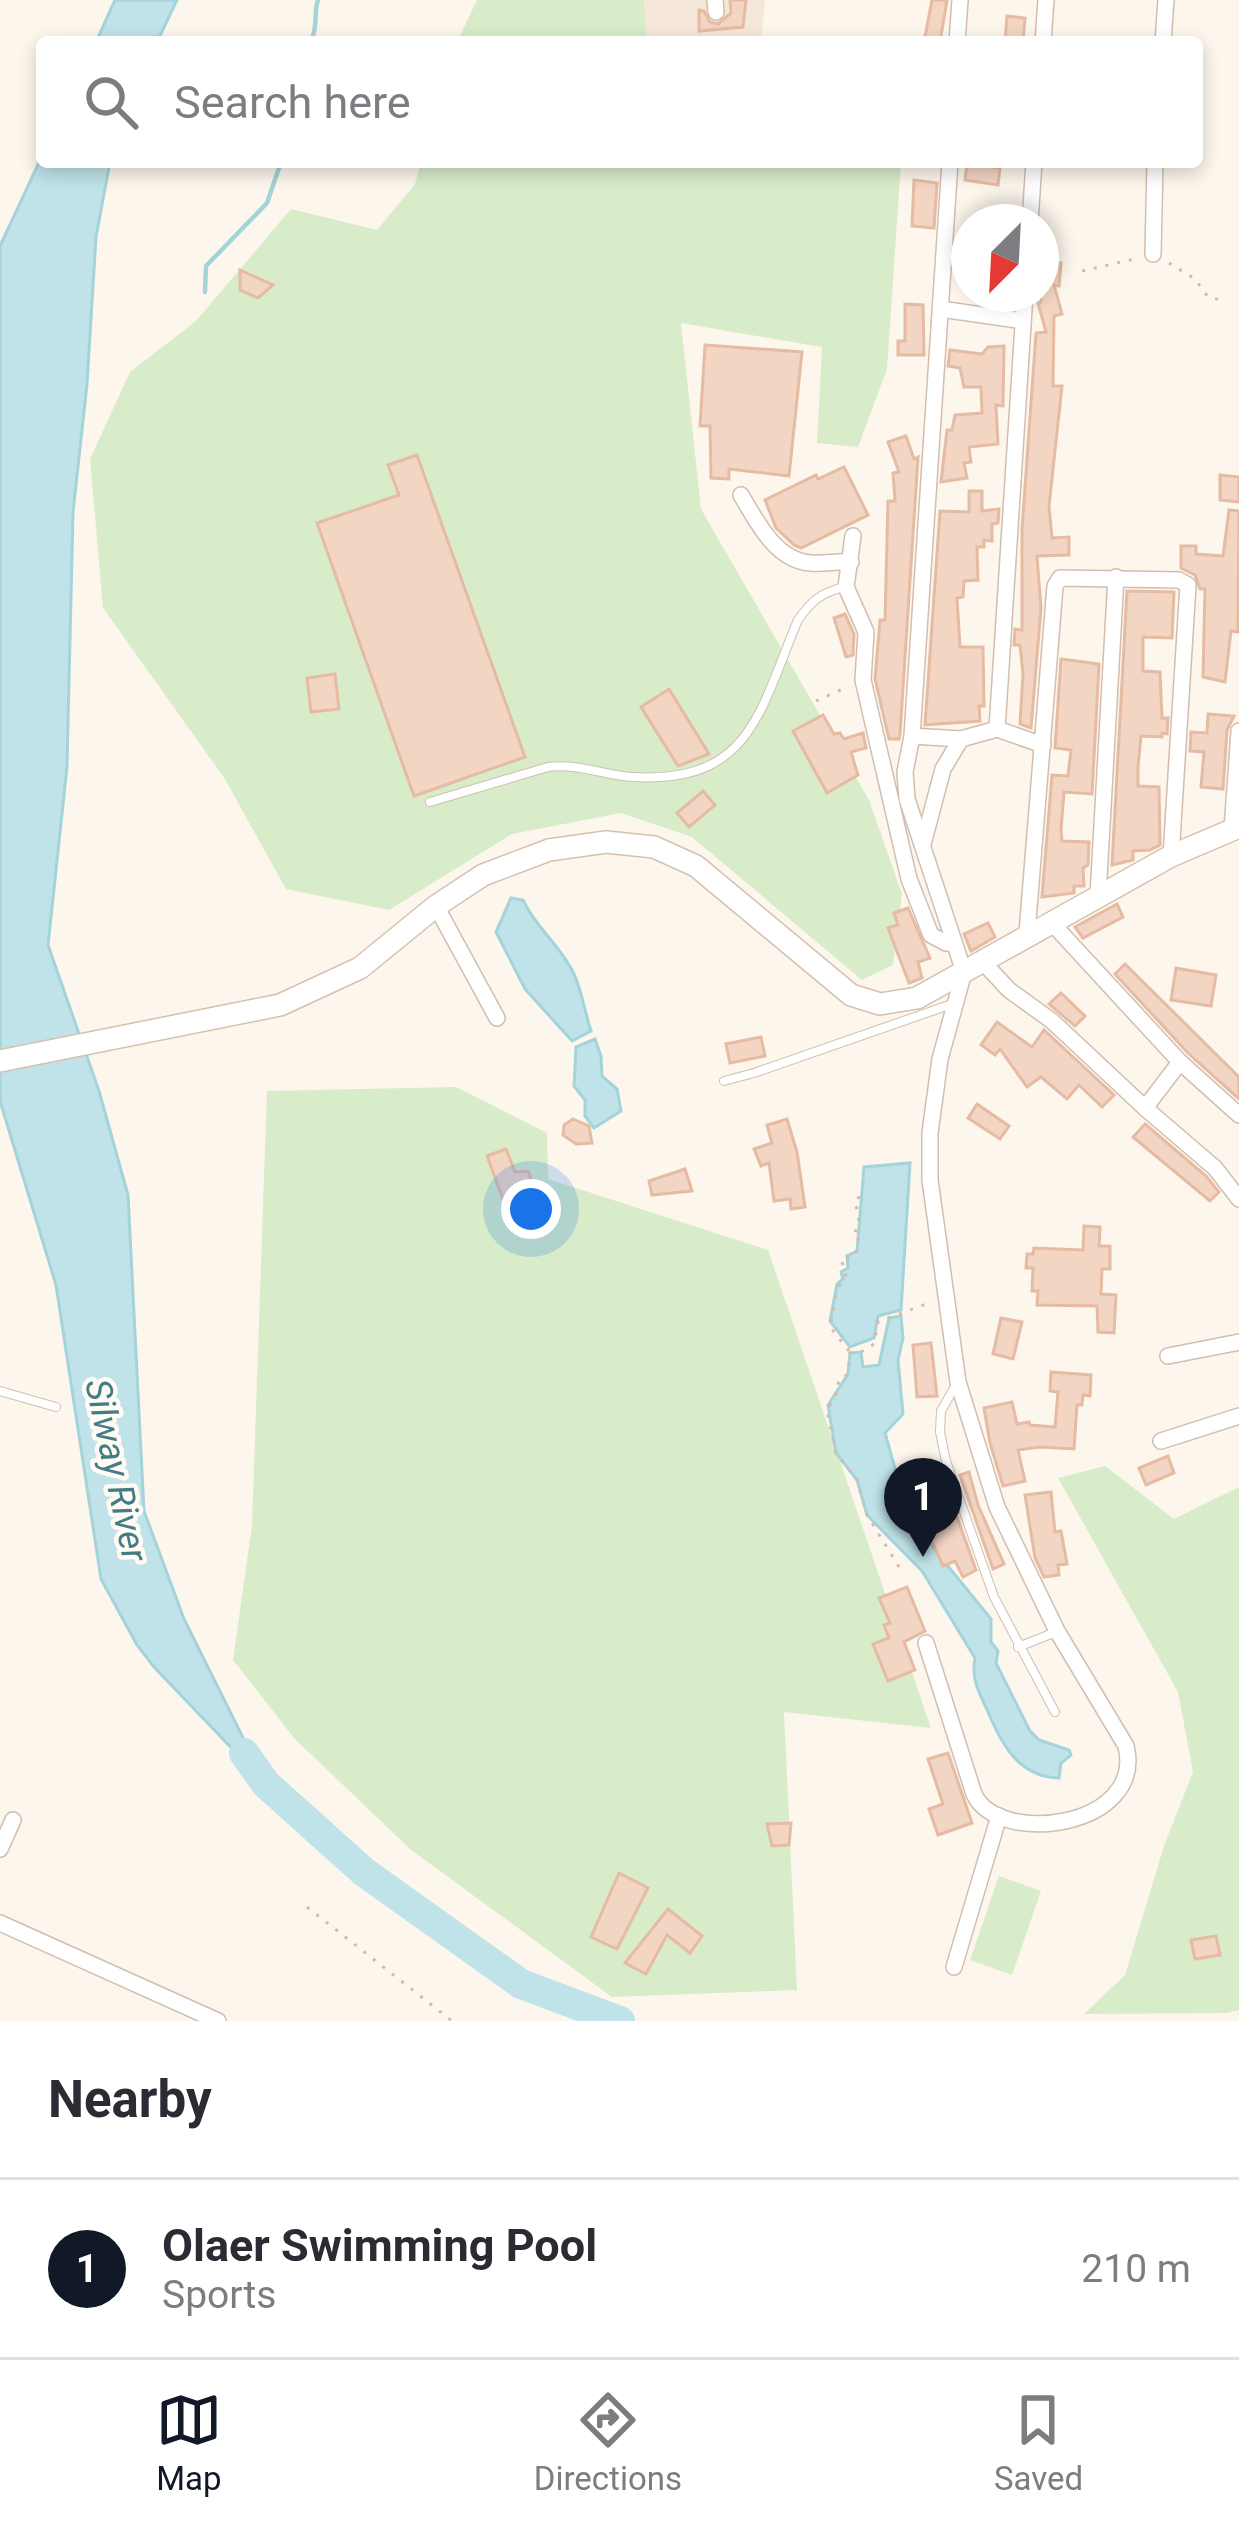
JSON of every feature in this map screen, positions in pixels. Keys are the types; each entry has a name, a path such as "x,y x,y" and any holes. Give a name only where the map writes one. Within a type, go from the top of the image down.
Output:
{"main road":[{"path":"0,1061 280,1005 360,968 483,874 579,844 633,843 675,855 721,883 837,985 880,1004 917,998 1171,856 1236,829"}],"street":[{"path":"957,36 960,0"},
{"path":"1043,36 1046,0"},
{"path":"1163,36 1166,0"},
{"path":"950,168 912,736 905,772 907,799 954,943 973,966 1052,1022 1215,1168 1239,1199"},
{"path":"1031,204 1034,168"},
{"path":"1154,168 1154,254"},
{"path":"941,309 1023,321"},
{"path":"997,729 1024,312"},
{"path":"741,495 764,534 782,550 805,563 851,562"},
{"path":"853,536 846,587 866,632 863,680 908,879 931,934 954,943"},
{"path":"1098,896 1116,577"},
{"path":"1027,933 1057,580 1116,577 1179,580 1187,585 1171,856"},
{"path":"912,736 961,739 997,729 1043,745"},
{"path":"1236,829 1239,731"},
{"path":"923,844 937,783 961,739"},
{"path":"436,906 497,1018"},
{"path":"1050,921 1180,1062 1239,1115"},
{"path":"926,1643 974,1794 986,1811 1040,1822 1075,1819 1113,1800 1127,1775 1126,1746 1057,1631 998,1507 958,1382 930,1180 930,1133 933,1092 956,1002 973,966"},
{"path":"1145,1108 1180,1062"},
{"path":"1168,1356 1239,1342"},
{"path":"1161,1442 1239,1416"},
{"path":"954,1966 999,1816"},
{"path":"0,1849 13,1820"},
{"path":"0,1923 218,2021"}],"lane":[{"path":"430,802 548,766 566,764 613,776 657,778 726,759 743,740 798,620 820,594 846,587"},
{"path":"724,1081 956,1002"},
{"path":"958,1382 941,1411 946,1461 994,1597 1055,1712"},
{"path":"0,1391 56,1407"},
{"path":"1018,1647 1057,1631"}],"path":[{"path":"1082,272 1154,254 1195,279 1208,297 1225,301"},
{"path":"815,700 863,680"},
{"path":"861,1189 861,1196 855,1199 860,1220 856,1255 841,1259 846,1274 837,1290 830,1327 850,1353 848,1374 838,1381 827,1405 832,1443 857,1480 867,1515 899,1568"},
{"path":"850,1353 874,1344 878,1322 944,1296"},
{"path":"307,1907 452,2021"}],"shaded area":[{"path":"633,0 765,0 762,36 637,36"}],"green space":[{"path":"477,0 644,0 646,36 460,36"},
{"path":"419,168 901,168 887,369 858,447 817,443 822,347 681,323 701,509 869,800 902,894 893,965 862,980 692,837 621,813 512,834 389,910 286,889 225,779 103,608 90,459 130,372 196,321 291,209 377,230 415,184"},
{"path":"456,1087 547,1133 548,1179 768,1250 931,1728 784,1712 797,1990 612,1997 410,1849 294,1738 233,1660 252,1525 267,1091"},
{"path":"1105,1466 1174,1519 1239,1487 1239,2010 1084,2014 1125,1975 1164,1846 1193,1772 1178,1692 1058,1478"},
{"path":"999,1876 1041,1891 1012,1975 970,1960"}],"water":[{"path":"115,0 177,0 160,36 99,36"},
{"path":"36,168 109,168 96,237 73,512 67,767 48,945 99,1091 128,1195 144,1511 184,1619 266,1784 154,1667 101,1579 56,1285 0,1101 0,246"},
{"path":"511,898 523,900 574,974 591,1031 572,1041 525,989 496,932"},
{"path":"595,1039 602,1076 617,1089 621,1111 594,1128 585,1116 585,1100 574,1086 576,1047"},
{"path":"910,1163 901,1310 878,1316 874,1338 850,1347 830,1321 841,1272 848,1268 847,1256 857,1251 864,1167"},
{"path":"901,1316 898,1360 903,1414 885,1433 909,1518 991,1619 996,1663 1030,1731 1039,1740 1069,1750 1059,1778 1033,1772 1006,1747 977,1686 975,1658 922,1571 867,1515 857,1480 836,1453 828,1405 848,1374 850,1353 861,1352 863,1367 879,1365 889,1318"}],"building":[{"path":"730,0 746,0 743,27 699,31 699,10 718,24 731,13"},
{"path":"932,0 947,0 941,36 925,36"},
{"path":"1007,16 1025,18 1024,36 1005,36"},
{"path":"966,168 1000,168 998,185 965,180"},
{"path":"914,180 937,183 934,228 912,226"},
{"path":"240,270 273,285 258,298 240,290"},
{"path":"1059,303 1062,314 1054,316 1053,386 1062,386 1049,506 1052,538 1069,537 1069,555 1037,556 1041,608 1031,728 1020,724 1023,673 1020,645 1014,645 1015,629 1022,630 1022,529 1036,333 1046,332 1040,312 1059,312"},
{"path":"905,304 923,305 924,355 898,355 898,341 905,341"},
{"path":"705,345 802,352 789,476 729,469 729,479 711,478 710,426 700,426"},
{"path":"1004,346 1003,406 996,405 998,444 969,447 971,462 964,463 967,478 941,482 947,430 952,430 955,415 982,413 981,387 964,387 960,368 948,366 950,350 982,354 988,347"},
{"path":"906,436 914,459 918,457 900,734 899,739 889,739 875,679 880,620 885,620 888,501 895,501 893,473 899,472 888,442"},
{"path":"417,455 525,757 414,796 317,523 399,495 388,465"},
{"path":"844,467 868,515 801,548 794,545 776,528 765,500"},
{"path":"1220,475 1239,477 1239,502 1220,500"},
{"path":"969,491 982,491 982,511 999,509 998,523 992,524 992,541 984,540 984,547 977,547 978,580 964,581 963,597 957,598 960,647 983,647 984,706 979,706 980,721 925,725 940,511 969,512"},
{"path":"1229,510 1239,511 1238,632 1231,631 1225,682 1203,677 1205,589 1200,589 1195,575 1181,568 1181,546 1196,546 1196,554 1223,556"},
{"path":"1127,591 1174,592 1172,638 1143,637 1143,671 1160,672 1162,718 1168,718 1167,734 1141,736 1138,767 1138,786 1159,787 1160,845 1133,851 1133,860 1112,865"},
{"path":"845,614 854,634 853,655 846,657 834,618"},
{"path":"1061,659 1099,664 1092,794 1064,792 1061,830 1062,841 1089,842 1088,865 1083,868 1084,886 1074,886 1074,893 1042,897 1052,775 1068,776 1071,750 1055,748"},
{"path":"335,674 339,709 311,712 307,678"},
{"path":"669,689 709,754 678,766 641,707"},
{"path":"1208,714 1234,716 1227,730 1223,789 1201,787 1204,752 1190,751 1191,732 1207,733"},
{"path":"823,715 834,734 844,739 863,733 866,748 851,752 858,775 827,793 793,731"},
{"path":"703,791 715,805 689,827 677,813"},
{"path":"1117,904 1123,917 1083,938 1075,927"},
{"path":"908,908 930,958 918,962 922,978 909,983 888,928 898,925 894,913"},
{"path":"988,923 995,937 971,951 964,934"},
{"path":"1125,964 1239,1077 1239,1099 1188,1053 1115,974"},
{"path":"1176,968 1216,975 1211,1006 1171,1000"},
{"path":"1061,993 1085,1016 1075,1026 1049,1004"},
{"path":"997,1022 1032,1047 1044,1030 1114,1095 1102,1107 1079,1085 1067,1099 1041,1077 1027,1087 1000,1049 995,1055 981,1045"},
{"path":"761,1037 765,1056 730,1063 726,1044"},
{"path":"977,1104 1009,1126 1000,1139 968,1118"},
{"path":"573,1119 589,1126 592,1143 576,1144 563,1135 564,1125"},
{"path":"787,1119 805,1207 791,1209 790,1199 774,1201 769,1163 761,1166 754,1149 772,1143 767,1125"},
{"path":"1145,1124 1206,1176 1219,1192 1210,1201 1133,1137"},
{"path":"506,1149 515,1172 528,1171 534,1187 503,1199 487,1156"},
{"path":"685,1169 692,1191 652,1195 649,1181"},
{"path":"1084,1226 1100,1227 1099,1246 1110,1246 1110,1269 1102,1269 1101,1294 1116,1295 1114,1333 1098,1332 1097,1306 1037,1305 1038,1291 1032,1291 1033,1268 1026,1268 1027,1254 1033,1254 1034,1248 1083,1250"},
{"path":"1001,1318 1022,1322 1013,1359 993,1354"},
{"path":"931,1343 937,1396 917,1397 913,1345"},
{"path":"1051,1372 1091,1375 1090,1396 1083,1395 1082,1405 1077,1405 1074,1449 1018,1450 1025,1481 1003,1486 984,1408 1012,1402 1017,1424 1055,1427 1058,1392 1050,1391"},
{"path":"1168,1456 1174,1473 1146,1485 1139,1468"},
{"path":"969,1472 1004,1564 993,1569 960,1475"},
{"path":"1051,1492 1055,1532 1061,1531 1067,1564 1058,1565 1059,1575 1044,1577 1035,1558 1025,1495"},
{"path":"949,1495 976,1570 963,1577 955,1561 943,1566 921,1517 945,1506 942,1497"},
{"path":"907,1587 925,1631 904,1642 915,1670 888,1681 873,1644 889,1638 884,1625 890,1623 879,1598"},
{"path":"948,1753 972,1823 938,1835 929,1809 943,1804 928,1759"},
{"path":"791,1823 789,1845 772,1846 767,1824"},
{"path":"619,1873 648,1888 617,1949 591,1937"},
{"path":"668,1909 702,1936 690,1953 667,1935 646,1974 625,1963"},
{"path":"1216,1936 1220,1955 1195,1959 1191,1940"}],"waterway":[{"path":"313,36 318,0"},
{"path":"205,292 206,266 267,203 279,168"},
{"name":"Silway River","path":"244,1753 266,1784 364,1872 521,1984 620,2021"}],"place":[{"name":"Olaer Swimming Pool","path":"923,1557"}]}
